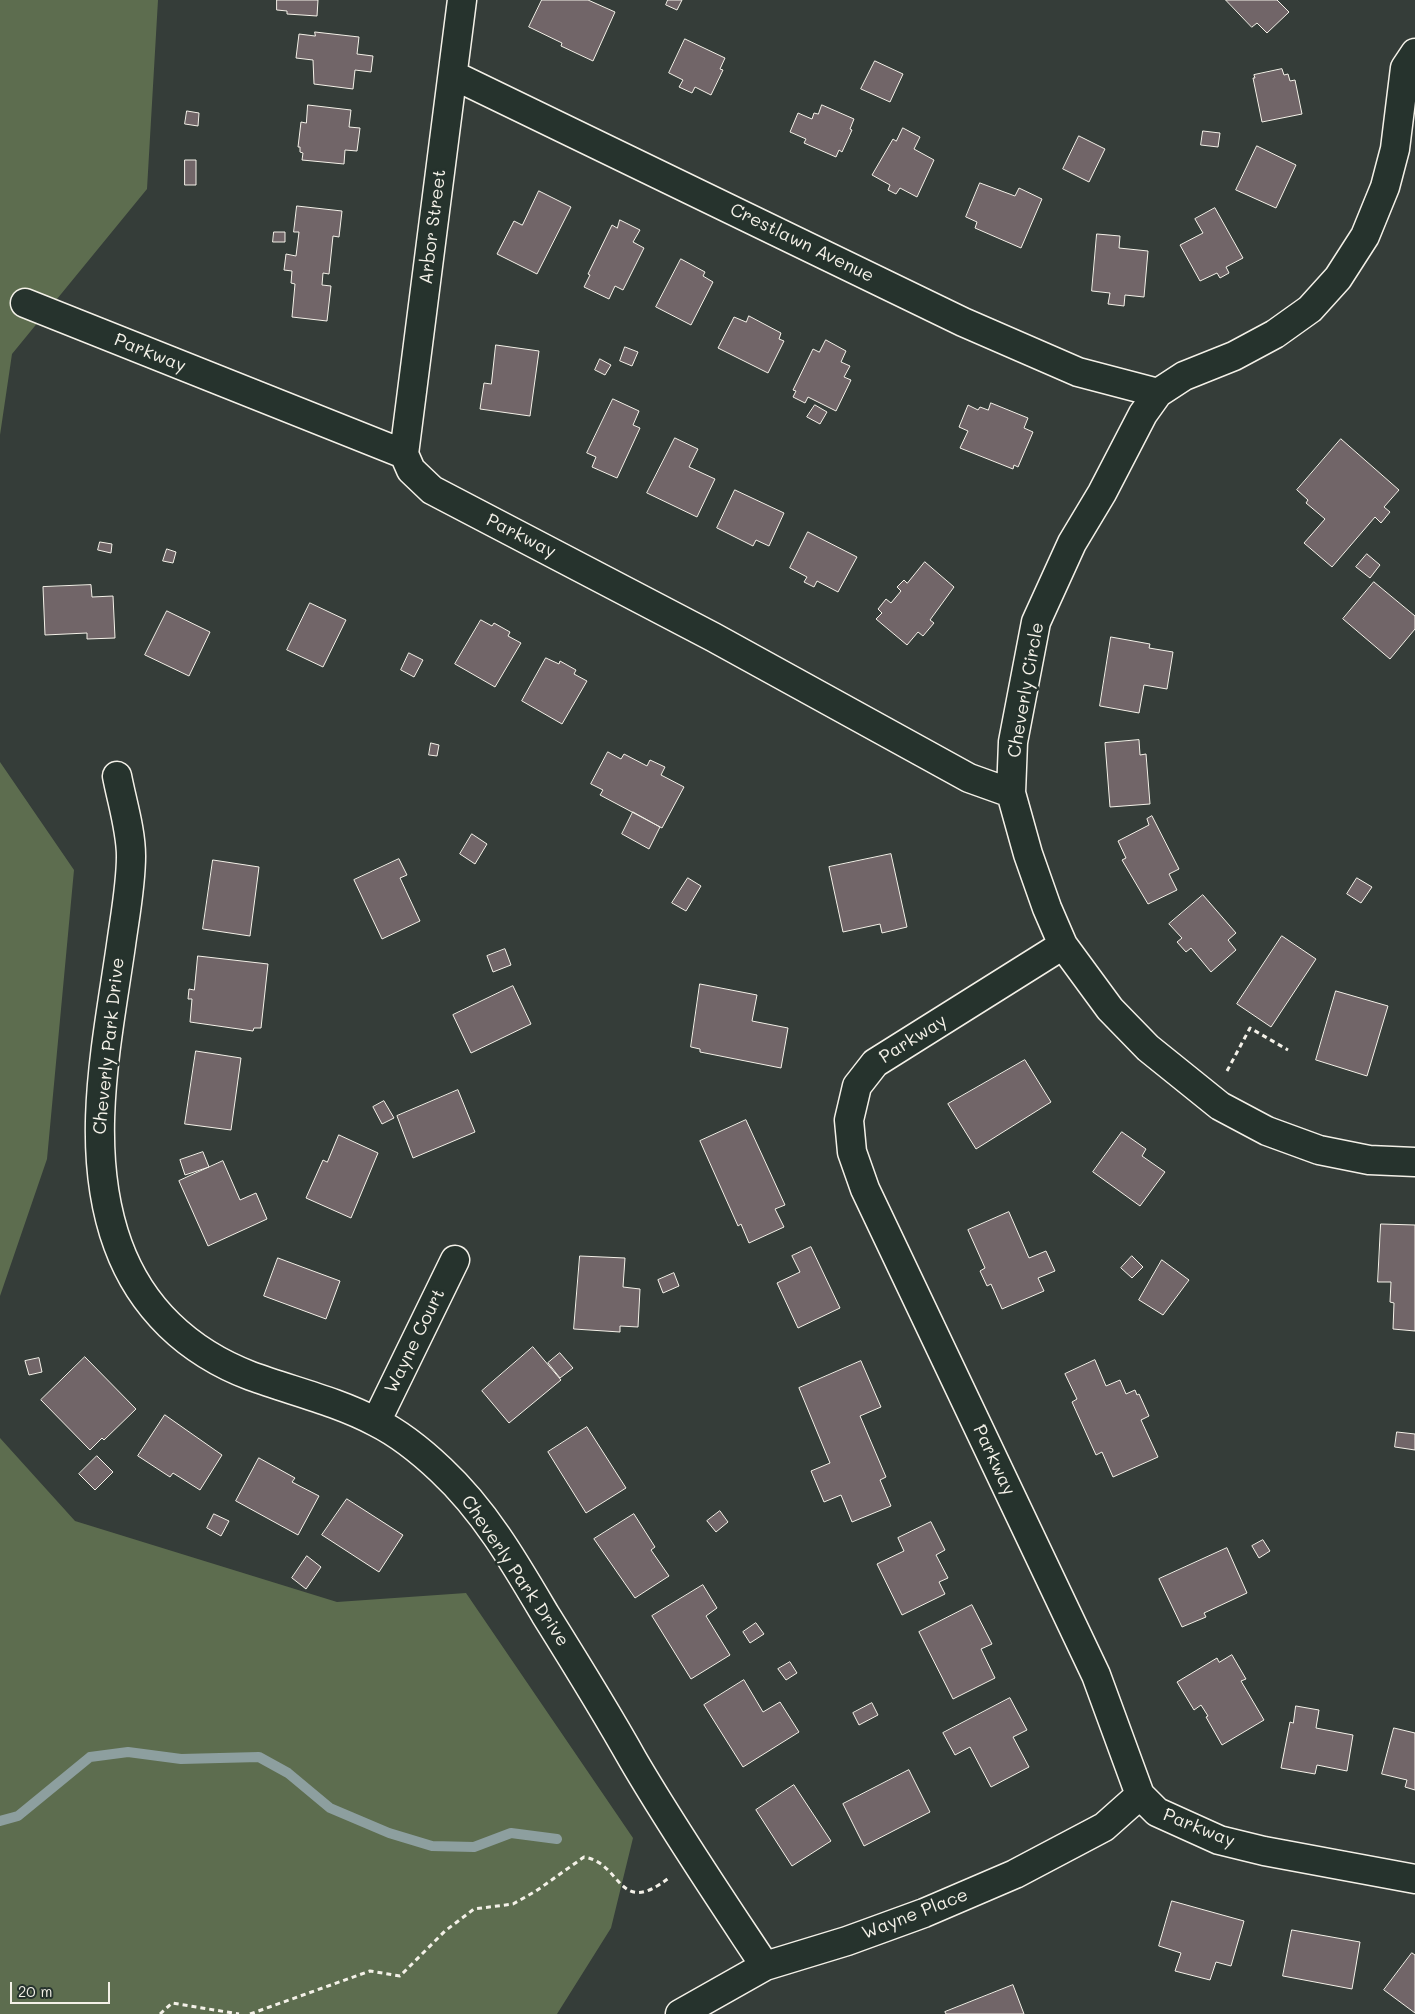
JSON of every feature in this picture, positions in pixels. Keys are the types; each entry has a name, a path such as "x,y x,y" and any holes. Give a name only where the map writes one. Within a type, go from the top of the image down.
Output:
{"street":[{"name":"Arbor Street","path":"404,454 462,0"},
{"name":"Cheverly Circle","path":"1415,53 1405,68 1395,149 1385,187 1365,236 1338,278 1310,309 1275,334 1234,356 1184,376 1158,393 1142,414 1102,493 1072,543 1036,622 1013,742 1011,793 1034,872 1063,945 1110,1009 1148,1048 1220,1106 1267,1131 1319,1150 1370,1160 1415,1162"},
{"name":"Crestlawn Avenue","path":"453,76 963,322 1078,372 1158,393"},
{"name":"Parkway","path":"26,303 404,454 411,470 432,490 713,636 969,778 1011,793"},
{"name":"Cheverly Park Drive","path":"117,776 131,855 110,1025 98,1145 103,1189 117,1243 131,1276 153,1310 179,1336 217,1362 251,1376 341,1406 376,1422 411,1444 442,1470 466,1495 491,1527 581,1669 636,1765 765,1966"},
{"name":"Parkway","path":"1063,945 875,1063 857,1086 849,1120 852,1152 865,1189 1096,1675 1140,1795 1157,1812 1219,1840 1264,1851 1415,1879"},
{"name":"Wayne Court","path":"376,1422 455,1260"},
{"name":"Wayne Place","path":"680,2014 765,1966 847,1941 924,1912 1015,1874 1104,1827 1140,1795"}],"path":[{"path":"1226,1072 1250,1028 1288,1050"},
{"path":"250,2014 370,1971 400,1976 445,1931 474,1909 514,1904 584,1857 594,1858 603,1864 625,1889 634,1893 645,1891 676,1873"},
{"path":"160,2014 172,2003 239,2014"}],"green space":[{"path":"0,0 158,0 147,189 12,354 0,435"},
{"path":"0,762 74,870 47,1159 0,1296"},
{"path":"0,1438 75,1521 337,1602 466,1593 633,1838 611,1928 557,2014 0,2014"}],"building":[{"path":"277,0 318,0 317,16 287,14 287,11 277,10"},
{"path":"542,0 588,0 615,12 593,61 561,46 562,43 529,27"},
{"path":"668,0 682,0 677,10 666,5"},
{"path":"1226,0 1277,0 1289,12 1267,33 1257,23 1252,27"},
{"path":"315,32 359,37 357,54 373,56 371,72 355,70 353,89 314,84 313,60 296,58 299,34 315,36"},
{"path":"685,39 725,58 720,69 723,70 711,95 695,87 692,93 679,87 683,80 669,73"},
{"path":"875,61 903,74 890,102 861,89"},
{"path":"1282,69 1284,75 1288,74 1290,81 1295,80 1302,114 1262,122 1254,75"},
{"path":"308,105 351,110 349,127 360,128 357,151 345,150 344,164 302,160 303,153 300,152 300,147 298,147 301,122 306,123"},
{"path":"822,105 854,119 850,129 852,130 842,152 839,150 836,157 804,143 806,139 790,132 798,113 812,119 814,113 818,114"},
{"path":"187,111 199,113 198,126 185,124"},
{"path":"903,128 920,137 914,149 934,160 917,197 900,188 896,194 888,190 890,185 872,175 893,139 896,141"},
{"path":"1203,131 1220,133 1218,147 1201,145"},
{"path":"1079,136 1105,149 1089,182 1063,169"},
{"path":"1257,146 1296,165 1276,208 1236,190"},
{"path":"185,160 196,160 196,185 185,185"},
{"path":"980,183 1015,196 1019,188 1042,199 1021,248 975,228 977,222 966,217"},
{"path":"539,191 571,207 537,274 497,254 514,221 522,225"},
{"path":"297,206 342,211 339,237 333,236 329,274 323,273 322,285 331,286 327,321 292,317 295,284 291,283 292,271 284,270 286,254 296,256 299,232 294,232"},
{"path":"1215,208 1243,258 1226,267 1229,273 1220,278 1217,273 1200,281 1180,245 1203,233 1195,219"},
{"path":"620,220 640,230 633,242 644,248 623,290 615,286 609,299 584,287 590,275 588,274 612,225 617,228"},
{"path":"274,232 285,232 285,242 273,242"},
{"path":"1097,234 1120,236 1119,248 1148,251 1144,297 1125,295 1124,306 1108,304 1110,293 1092,291"},
{"path":"681,259 705,272 703,276 713,282 691,325 656,307"},
{"path":"749,316 781,333 779,339 784,341 768,373 718,348 734,317 746,322"},
{"path":"826,340 846,351 841,362 850,366 844,377 851,380 836,411 808,397 805,403 793,397 796,391 793,390 813,349 819,352"},
{"path":"496,345 539,351 530,416 480,409 484,383 491,384"},
{"path":"625,347 638,352 632,366 620,361"},
{"path":"600,359 611,365 605,375 595,370"},
{"path":"613,399 639,411 633,425 640,428 617,478 592,467 596,457 587,453"},
{"path":"991,403 1028,418 1024,428 1033,432 1018,467 1014,465 1013,469 960,448 968,431 959,427 968,405 978,410 980,407 988,410"},
{"path":"815,405 827,412 820,424 807,417"},
{"path":"675,438 698,449 689,467 715,479 697,517 647,493"},
{"path":"1341,439 1399,490 1384,507 1390,512 1381,523 1375,517 1332,567 1304,543 1325,519 1306,503 1308,500 1297,490"},
{"path":"735,490 784,513 769,546 756,540 753,546 717,528"},
{"path":"808,532 857,557 838,592 817,581 814,587 804,582 807,577 790,568"},
{"path":"100,542 112,544 111,553 98,550"},
{"path":"167,549 176,552 173,563 163,561"},
{"path":"1367,554 1380,565 1370,578 1356,567"},
{"path":"925,562 954,587 930,620 934,623 923,636 918,632 907,645 876,619 882,613 878,609 886,599 891,603 901,591 897,587 904,580 907,583"},
{"path":"1374,582 1415,616 1415,629 1390,659 1343,619"},
{"path":"91,585 92,597 113,596 115,638 87,639 87,633 45,635 43,587"},
{"path":"310,603 346,620 323,667 287,650"},
{"path":"167,611 210,632 189,676 145,655"},
{"path":"481,620 492,626 494,623 510,632 508,636 521,643 495,687 455,664"},
{"path":"1111,637 1150,644 1149,648 1173,652 1167,689 1144,685 1139,713 1100,706"},
{"path":"409,653 423,660 414,677 401,670"},
{"path":"546,658 559,664 560,661 576,670 574,674 587,681 562,724 522,701"},
{"path":"1139,740 1140,755 1146,754 1150,804 1110,807 1105,743"},
{"path":"431,743 439,745 437,756 429,755"},
{"path":"608,752 621,759 624,754 647,766 650,760 665,767 661,775 684,787 662,828 600,795 603,790 591,784"},
{"path":"633,812 660,827 649,849 622,834"},
{"path":"1152,816 1179,869 1169,874 1177,890 1148,904 1122,860 1126,858 1118,841 1149,825 1147,819"},
{"path":"472,834 487,844 475,864 460,854"},
{"path":"891,854 907,927 882,933 880,924 843,932 829,867"},
{"path":"399,859 407,875 400,878 420,921 382,939 354,880"},
{"path":"213,860 259,867 250,936 203,929"},
{"path":"688,878 701,886 686,911 672,903"},
{"path":"1357,878 1372,887 1361,903 1347,894"},
{"path":"1203,895 1236,933 1228,940 1236,950 1211,972 1191,948 1186,952 1177,942 1182,938 1169,924"},
{"path":"1282,936 1316,959 1271,1027 1237,1004"},
{"path":"505,949 511,965 493,972 487,956"},
{"path":"198,956 268,964 261,1028 254,1028 253,1031 190,1022 192,999 188,999 189,989 194,990"},
{"path":"700,984 757,995 752,1021 788,1028 781,1068 700,1052 700,1049 691,1047"},
{"path":"513,986 531,1024 471,1053 453,1015"},
{"path":"1336,991 1388,1006 1367,1076 1316,1060"},
{"path":"196,1051 241,1058 231,1130 185,1124"},
{"path":"1025,1060 1051,1102 976,1149 948,1104"},
{"path":"458,1090 475,1132 413,1158 397,1116"},
{"path":"384,1101 394,1118 382,1124 373,1107"},
{"path":"746,1120 785,1205 775,1209 784,1227 749,1243 741,1224 738,1226 700,1141"},
{"path":"1122,1132 1146,1149 1142,1156 1165,1172 1140,1206 1093,1172"},
{"path":"339,1135 378,1153 351,1218 306,1198 323,1160 327,1162"},
{"path":"203,1152 209,1167 185,1175 180,1160"},
{"path":"223,1161 240,1200 256,1193 267,1219 208,1246 179,1181"},
{"path":"1009,1212 1029,1258 1046,1251 1055,1271 1038,1278 1044,1291 1002,1309 991,1284 987,1286 980,1271 985,1268 968,1230"},
{"path":"1381,1224 1415,1225 1415,1331 1393,1329 1394,1303 1390,1302 1391,1282 1378,1282"},
{"path":"811,1247 840,1308 798,1328 777,1283 800,1272 792,1256"},
{"path":"580,1256 625,1258 623,1287 640,1289 638,1327 620,1326 620,1332 574,1329"},
{"path":"1132,1256 1143,1267 1132,1278 1121,1268"},
{"path":"278,1258 340,1281 326,1319 264,1296"},
{"path":"1162,1260 1189,1280 1163,1315 1139,1300"},
{"path":"674,1273 679,1286 663,1293 658,1280"},
{"path":"533,1347 561,1380 509,1423 482,1391"},
{"path":"560,1353 573,1368 560,1378 548,1363"},
{"path":"85,1357 136,1409 104,1440 102,1438 90,1450 41,1400"},
{"path":"39,1358 42,1372 29,1375 25,1361"},
{"path":"1095,1360 1106,1386 1120,1380 1126,1394 1135,1390 1137,1395 1139,1394 1149,1416 1141,1420 1158,1457 1113,1477 1102,1452 1096,1455 1072,1402 1077,1399 1065,1374"},
{"path":"861,1361 881,1407 860,1416 886,1477 880,1480 891,1506 852,1522 841,1495 824,1502 811,1471 830,1463 799,1388"},
{"path":"165,1415 222,1455 200,1490 173,1473 170,1477 138,1456"},
{"path":"587,1427 626,1488 586,1513 548,1452"},
{"path":"1397,1432 1415,1434 1415,1450 1395,1447"},
{"path":"97,1456 113,1472 95,1490 79,1474"},
{"path":"259,1458 295,1478 292,1482 319,1496 298,1535 236,1501"},
{"path":"347,1499 403,1535 379,1572 322,1535"},
{"path":"720,1511 728,1522 716,1532 707,1521"},
{"path":"214,1514 229,1521 221,1536 207,1528"},
{"path":"634,1514 655,1547 651,1550 669,1576 635,1598 594,1539"},
{"path":"931,1522 945,1550 936,1555 948,1578 939,1582 945,1594 902,1615 877,1564 904,1551 898,1538"},
{"path":"1263,1540 1270,1551 1259,1558 1252,1546"},
{"path":"1227,1548 1247,1593 1204,1613 1206,1617 1182,1627 1159,1579"},
{"path":"307,1556 321,1567 306,1589 292,1578"},
{"path":"703,1585 717,1608 706,1616 730,1655 691,1679 652,1616"},
{"path":"972,1605 992,1644 981,1649 995,1678 953,1699 919,1632"},
{"path":"756,1623 764,1634 750,1643 743,1632"},
{"path":"1232,1655 1246,1679 1241,1681 1264,1720 1222,1745 1201,1705 1194,1710 1177,1682 1217,1658 1219,1662"},
{"path":"790,1662 797,1673 786,1680 778,1669"},
{"path":"744,1680 763,1712 780,1702 799,1732 743,1767 704,1705"},
{"path":"1010,1698 1027,1730 1013,1737 1029,1767 991,1787 970,1747 955,1755 943,1733"},
{"path":"872,1703 878,1715 859,1725 853,1713"},
{"path":"1296,1706 1319,1710 1316,1728 1353,1735 1347,1771 1317,1765 1315,1774 1281,1768 1290,1722 1293,1723"},
{"path":"1394,1728 1415,1733 1415,1790 1405,1787 1407,1780 1382,1774"},
{"path":"909,1770 930,1812 864,1846 843,1804"},
{"path":"794,1785 831,1841 792,1866 756,1810"},
{"path":"1172,1901 1244,1921 1231,1966 1216,1962 1210,1980 1175,1971 1181,1953 1159,1946"},
{"path":"1292,1930 1360,1942 1352,1989 1283,1976"},
{"path":"1412,1953 1415,1955 1415,2013 1384,1990"},
{"path":"1013,1985 1024,2014 946,2014 945,2012"}],"waterway":[{"path":"0,1821 18,1816 90,1757 128,1752 181,1759 259,1757 288,1773 330,1808 389,1833 432,1846 474,1847 511,1833 557,1839"}]}
